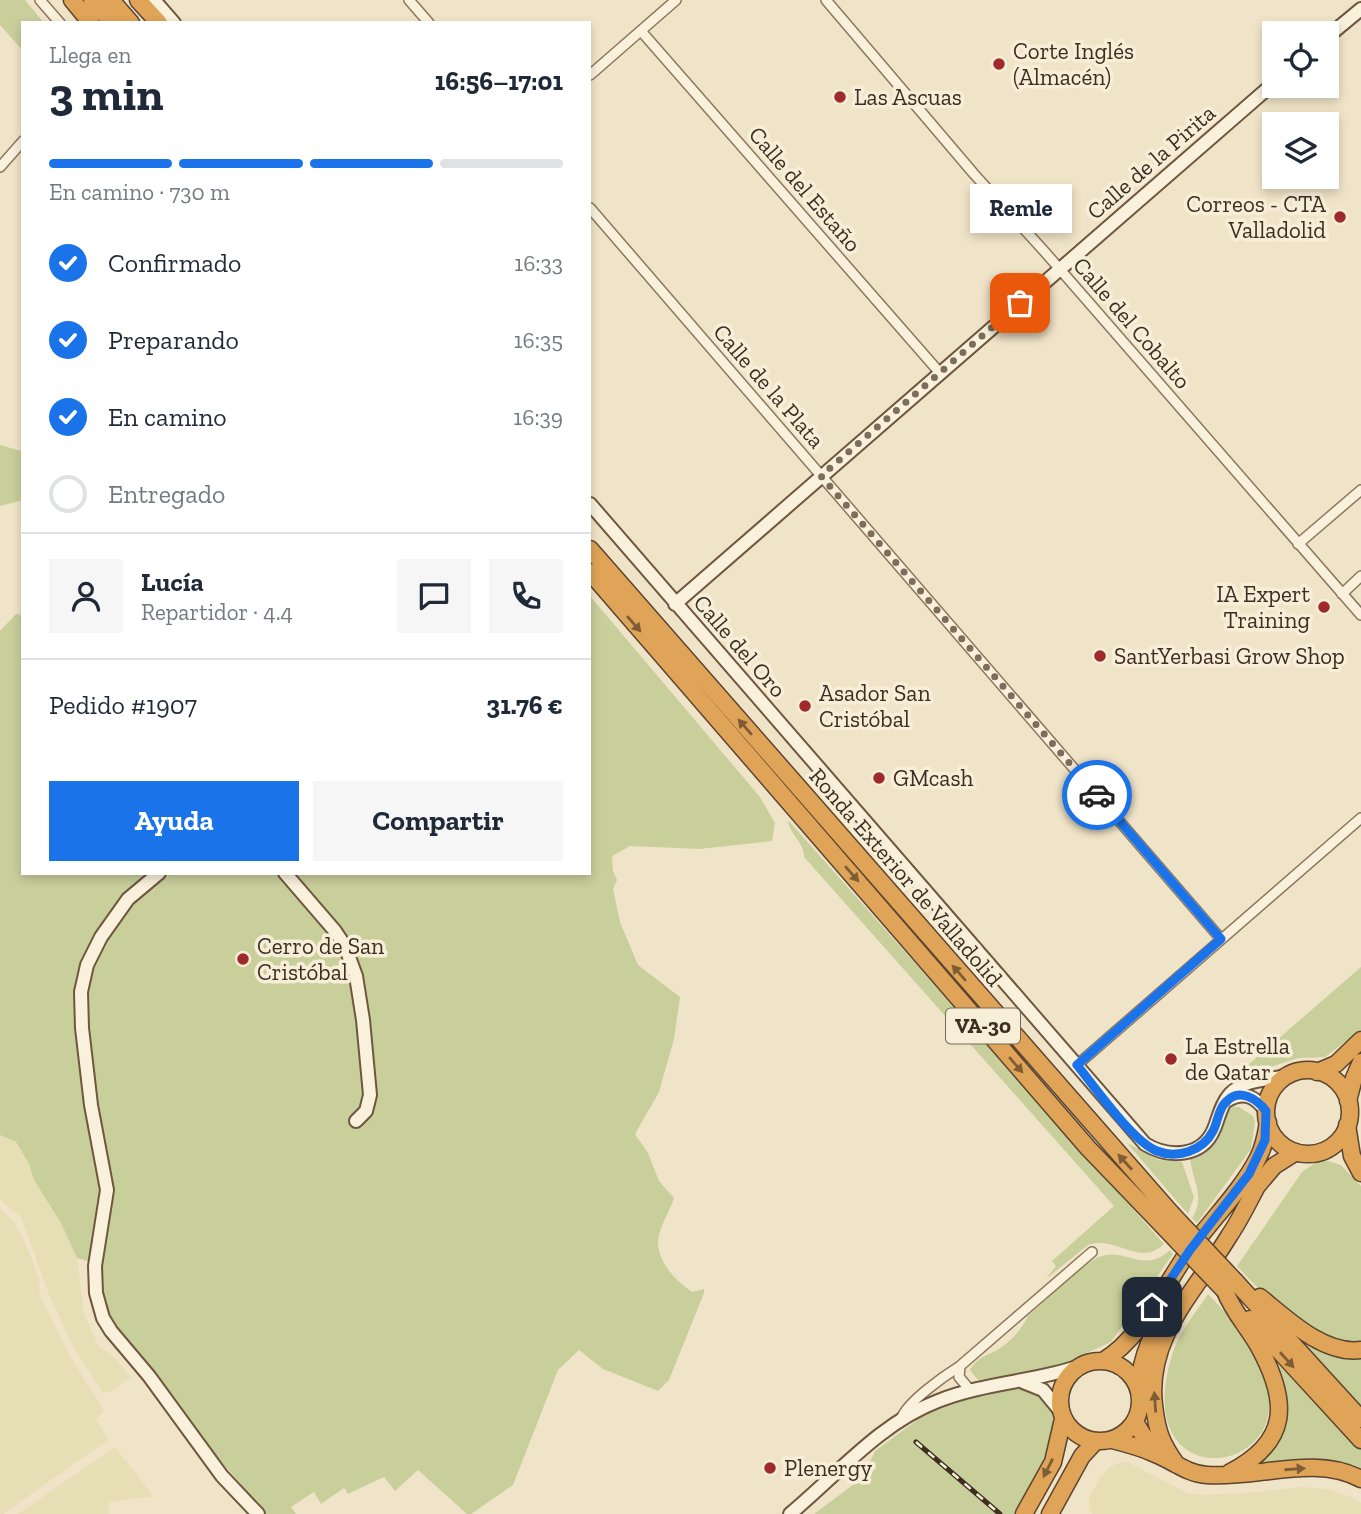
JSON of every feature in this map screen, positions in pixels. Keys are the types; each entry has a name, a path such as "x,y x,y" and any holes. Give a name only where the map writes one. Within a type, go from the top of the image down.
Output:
{"highway":[{"path":"72,0 89,21"},
{"path":"92,0 111,21"},
{"path":"111,0 129,21"},
{"path":"146,3 158,21"},
{"name":"Ronda Exterior de Valladolid","path":"591,550 790,778 813,817 1088,1147 1167,1219 1229,1286 1361,1419"},
{"name":"Ronda Exterior de Valladolid","path":"591,573 778,790 813,817"},
{"path":"1317,1072 1336,1064 1361,1040"},
{"path":"1361,1062 1353,1078 1347,1125 1352,1156 1361,1173"},
{"path":"1102,1361 1118,1352 1140,1326 1190,1250 1249,1174 1262,1151 1273,1089 1286,1076 1297,1072 1317,1072 1329,1076 1338,1084 1348,1101"},
{"path":"1267,1116 1278,1141 1296,1152 1305,1154 1324,1150 1337,1142 1347,1125"},
{"path":"1324,1150 1340,1155 1361,1173"},
{"path":"1113,1440 1125,1433 1135,1422 1140,1399 1138,1388 1142,1357 1157,1327 1258,1184 1280,1160 1296,1152"},
{"path":"1177,1465 1164,1448 1157,1431 1154,1371 1158,1350 1174,1317 1230,1236 1258,1184"},
{"path":"1227,1474 1247,1464 1264,1450 1275,1434 1279,1416 1278,1395 1269,1369 1258,1346 1231,1307 1229,1286 1247,1286 1292,1323 1327,1344 1354,1351 1361,1350"},
{"name":"Ronda Exterior de Valladolid","path":"1229,1286 1361,1440"},
{"path":"1024,1514 1053,1462 1062,1415 1061,1389 1070,1374 1077,1367 1092,1361 1102,1361 1124,1369 1138,1388"},
{"path":"1062,1415 1076,1434 1095,1441 1113,1440 1154,1453 1195,1474 1308,1468 1330,1470 1361,1479"},
{"path":"1135,1422 1154,1453"},
{"path":"1050,1514 1082,1456 1095,1441"}],"street":[{"path":"40,0 58,21"},
{"path":"409,0 427,21"},
{"path":"591,74 676,0"},
{"name":"Calle del Cobalto","path":"826,0 974,174 1361,615"},
{"path":"1339,27 1361,9 1354,0"},
{"path":"146,3 171,21"},
{"name":"Calle del Estaño","path":"641,31 940,373"},
{"name":"Calle de la Pirita","path":"675,604 1262,93"},
{"path":"0,167 21,143"},
{"name":"Calle de la Plata","path":"591,209 1221,939"},
{"path":"1298,544 1361,490"},
{"name":"Calle del Oro","path":"591,506 1138,1137 1163,1153 1185,1153 1202,1144 1214,1130 1230,1094 1255,1081 1286,1076"},
{"path":"1342,594 1361,576"},
{"path":"1077,1065 1361,818"},
{"path":"157,875 128,899 101,937 87,965 81,992 82,1028 91,1105 107,1190 94,1282 98,1306 111,1331 149,1376 222,1476 258,1514"},
{"path":"287,875 335,931 345,946 356,976 370,1095 366,1111 356,1121"},
{"path":"1225,1102 1240,1095 1247,1095 1259,1102 1267,1116"},
{"path":"900,1421 910,1406 1092,1252"},
{"path":"960,1366 959,1377 970,1390"},
{"path":"790,1514 881,1434 924,1406 970,1390 1045,1378 1077,1367"},
{"path":"1023,1381 1043,1390 1062,1415"}],"shaded area":[{"path":"0,1135 16,1142 29,1164 34,1180 61,1223 77,1258 84,1313 99,1347 110,1353 131,1377 112,1391 103,1393 74,1348 49,1295 21,1217 0,1200"},
{"path":"0,1207 23,1237 39,1278 40,1296 70,1356 104,1411 96,1419 108,1440 3,1514 0,1514"},
{"path":"115,1447 153,1496 109,1502 109,1514 18,1514"},
{"path":"1128,1462 1187,1493 1246,1493 1303,1487 1326,1489 1352,1497 1361,1503 1361,1514 1092,1514 1089,1499 1099,1479 1108,1468"}],"green space":[{"path":"0,0 25,0 42,21 21,21 21,49 0,25"},
{"path":"0,445 21,451 21,501 0,506"},
{"path":"591,597 760,797 775,823 772,841 699,849 630,846 612,856 617,880 613,889 620,922 638,965 680,997 674,1039 659,1092 635,1134 648,1153 659,1181 674,1198 658,1241 664,1264 692,1292 704,1289 704,1293 669,1380 658,1391 603,1369 579,1350 558,1370 513,1485 471,1514 467,1514 418,1470 395,1491 384,1477 348,1494 344,1488 321,1504 314,1492 291,1507 296,1514 266,1514 187,1421 116,1329 103,1303 99,1278 88,1261 77,1258 61,1223 34,1180 29,1164 16,1142 0,1135 0,631 16,614 21,615 21,875 591,875"},
{"path":"788,820 1164,1244 1145,1253 1109,1244 1088,1245 1046,1279 1056,1266 1052,1261 1114,1206 804,857 802,847"},
{"path":"1361,967 1361,1030 1325,1057 1298,1058 1262,1070 1250,1071 1248,1065"},
{"path":"1231,1107 1239,1107 1253,1116 1255,1122 1251,1149 1197,1223 1192,1218 1198,1196 1190,1158 1201,1153 1213,1142"},
{"path":"1127,1143 1159,1160 1182,1162 1194,1197 1188,1214"},
{"path":"1321,1159 1341,1165 1361,1186 1361,1344 1325,1334 1293,1317 1263,1293 1237,1266 1302,1172"},
{"path":"1170,1250 1173,1254 1111,1342 1051,1369 978,1380 970,1370 978,1360 1011,1339 1028,1316 1091,1261 1108,1255 1152,1260"},
{"path":"1208,1294 1238,1328 1256,1354 1267,1383 1269,1398 1265,1425 1251,1445 1230,1456 1206,1458 1185,1449 1170,1428 1165,1395 1174,1349"},
{"path":"1282,1319 1361,1355 1361,1407"},
{"path":"1259,1341 1361,1448 1361,1473 1257,1466 1270,1452 1282,1430"},
{"path":"1016,1388 1038,1394 1050,1406 1053,1422 1043,1461 1015,1514 814,1514 858,1481 865,1473 875,1451 924,1415 984,1393"}],"railway":[{"path":"916,1442 1000,1514"}],"way so far":[{"path":"1020,303 821,476 1097,795"}],"place":[{"name":"Corte Inglés (Almacén)","path":"999,64"},
{"name":"Las Ascuas","path":"840,97"},
{"name":"Correos - CTA Valladolid","path":"1340,217"},
{"name":"Remle","path":"1020,303"},
{"name":"IA Expert Training","path":"1324,607"},
{"name":"SantYerbasi Grow Shop","path":"1100,656"},
{"name":"Asador San Cristóbal","path":"805,706"},
{"name":"GMcash","path":"879,778"},
{"name":"Cerro de San Cristóbal","path":"243,959"},
{"name":"La Estrella de Qatar","path":"1171,1059"},
{"name":"Plenergy","path":"770,1468"}],"route":[{"path":"1097,795 1221,939 1077,1065 1138,1137 1163,1153 1185,1153 1196,1149 1214,1130 1225,1102 1240,1095 1247,1095 1259,1102 1266,1111 1268,1122 1262,1151 1249,1174 1214,1217 1152,1307"}]}
